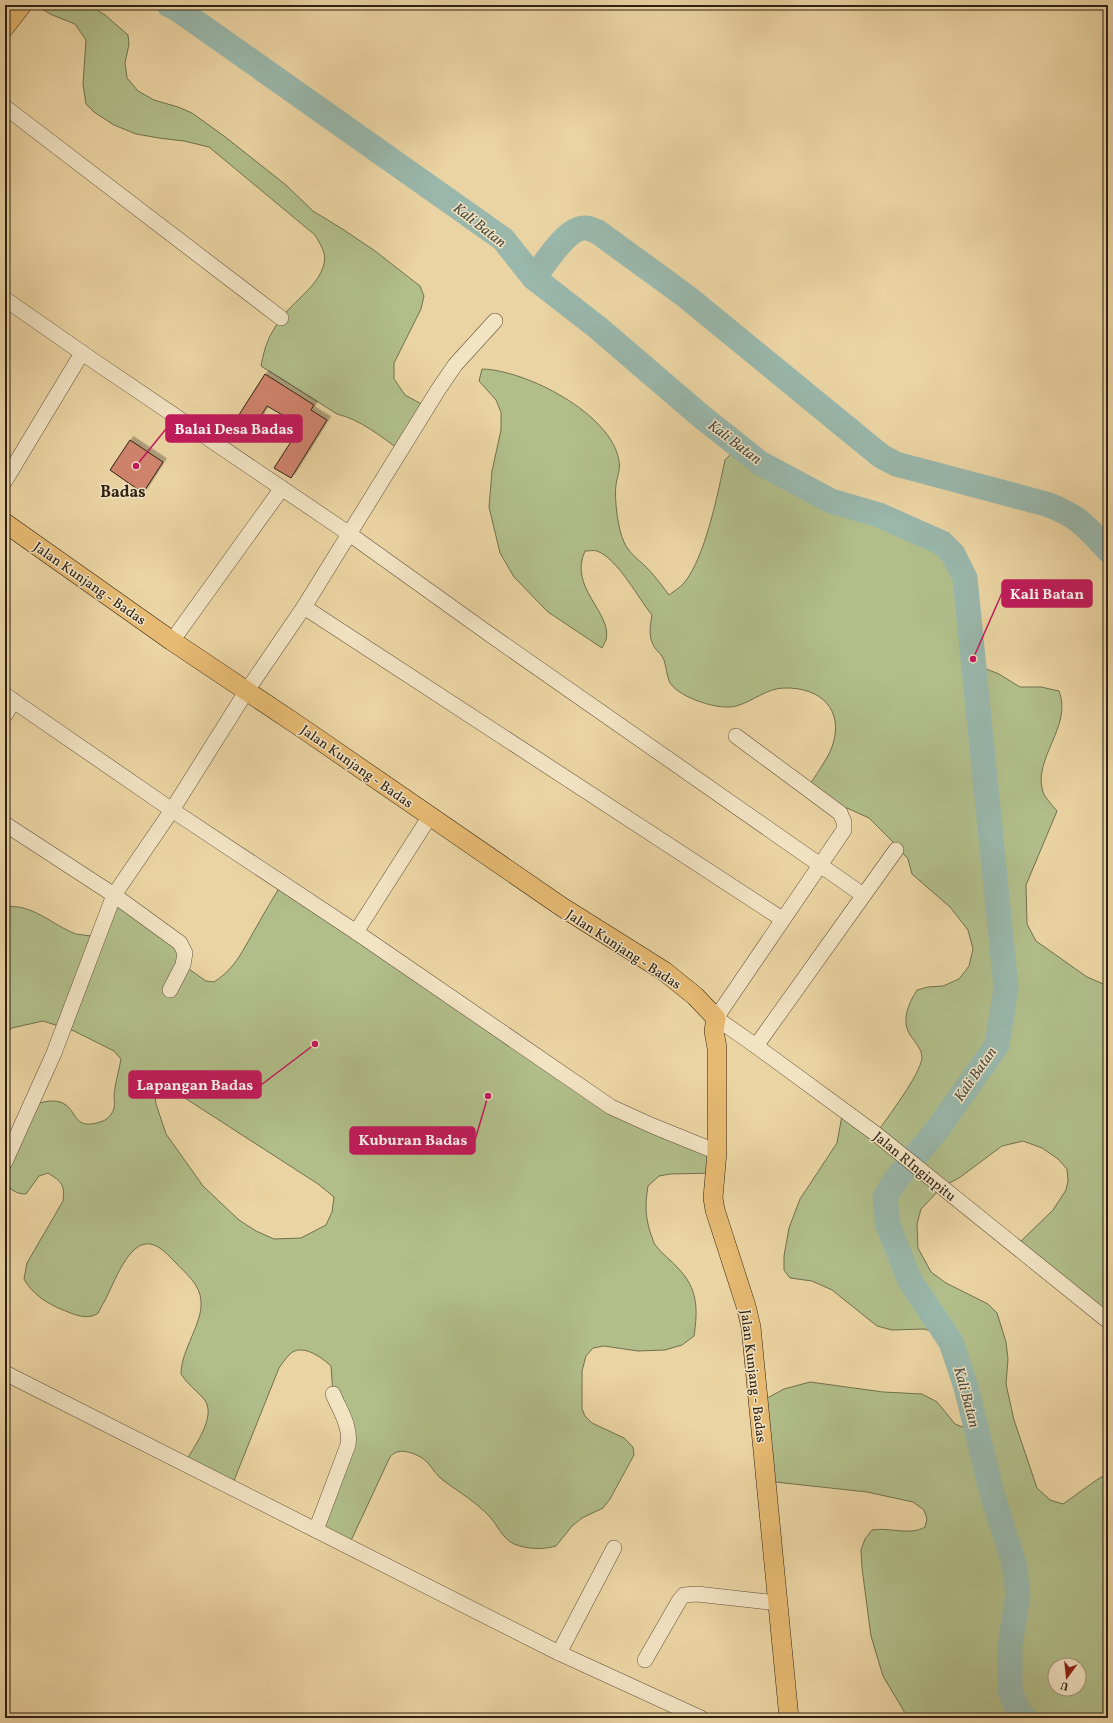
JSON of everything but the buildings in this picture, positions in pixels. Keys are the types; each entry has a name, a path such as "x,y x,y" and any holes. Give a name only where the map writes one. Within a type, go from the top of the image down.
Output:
{"main road":[{"path":"5,27 22,5"},
{"name":"Jalan Kunjang - Badas","path":"5,523 172,641 562,907 664,971 695,996 716,1018 714,1032 717,1048 714,1210 746,1306 751,1326 789,1718"}],"street":[{"path":"5,108 281,318"},
{"path":"5,299 82,353 348,533 863,895"},
{"path":"5,1162 54,1053 114,895 172,810 246,692 304,607 348,533 450,371 495,321"},
{"path":"5,481 82,353"},
{"path":"172,641 282,488"},
{"path":"304,607 782,919"},
{"path":"5,715 10,698 172,810 356,932 611,1107 652,1126 716,1152"},
{"path":"716,1018 819,864 844,830 844,822 840,813 736,736"},
{"path":"356,932 430,816"},
{"path":"5,824 114,895 180,944 185,953 183,964 170,990"},
{"path":"756,1046 896,850"},
{"name":"Jalan RInginpitu","path":"716,1018 876,1134 1108,1321"},
{"path":"5,1373 559,1653 701,1718"},
{"path":"316,1530 348,1445 348,1427 333,1394"},
{"path":"559,1653 614,1548"},
{"path":"646,1660 678,1600 684,1595 697,1594 778,1603"}],"green space":[{"path":"36,5 89,5 105,15 128,35 129,44 125,63 127,78 138,91 154,100 192,113 286,185 313,211 375,251 420,286 424,296 421,309 394,363 394,379 405,395 427,407 400,450 370,429 354,420 337,414 261,366 266,347 273,331 286,312 317,280 321,272 325,256 315,235 209,147 184,141 136,134 114,125 94,112 86,104 83,84 86,40 75,24 50,14"},
{"path":"482,369 500,371 521,377 543,386 584,412 601,427 613,444 619,461 620,467 616,485 616,498 618,522 624,542 629,550 650,571 669,595 684,583 692,572 710,524 725,460 740,447 760,463 831,501 879,515 942,543 953,554 965,578 969,599 973,659 981,667 999,674 1020,687 1041,687 1059,691 1062,704 1061,717 1043,767 1041,780 1044,794 1057,811 1026,885 1027,924 1036,941 1087,977 1108,986 1108,1303 1099,1314 1015,1247 1053,1210 1066,1190 1068,1181 1067,1169 1058,1159 1042,1148 1023,1141 1002,1146 959,1178 942,1187 921,1209 917,1224 918,1248 931,1272 946,1283 988,1304 997,1313 1006,1342 1008,1359 1006,1384 1014,1420 1037,1488 1050,1500 1063,1504 1108,1473 1108,1718 908,1718 883,1676 871,1636 861,1550 865,1539 872,1530 913,1531 925,1527 927,1519 924,1510 913,1502 867,1492 766,1481 758,1403 784,1389 810,1382 883,1392 922,1394 937,1402 955,1424 965,1428 974,1419 959,1364 946,1335 924,1329 892,1330 877,1326 832,1290 812,1281 790,1278 784,1270 784,1256 789,1228 800,1199 837,1143 843,1110 876,1134 916,1075 922,1058 920,1050 906,1026 906,1015 909,1004 917,990 928,987 943,986 959,979 969,966 973,949 968,930 950,907 912,874 908,859 869,818 847,808 840,813 807,789 830,752 835,734 835,722 832,712 827,703 819,696 797,689 784,688 772,690 736,706 720,707 701,702 682,694 670,683 664,660 651,640 650,632 652,615 620,570 605,555 597,551 585,551 581,564 582,577 586,588 603,620 606,630 606,640 602,648 548,612 514,577 500,553 489,507 492,471 501,430 501,412 496,400 479,381"},
{"path":"282,883 577,1085 717,1152 715,1173 670,1174 659,1176 648,1186 646,1205 647,1216 654,1243 685,1276 693,1292 696,1308 694,1336 682,1345 665,1350 638,1351 604,1346 593,1348 586,1356 582,1371 582,1409 585,1416 592,1423 624,1438 633,1447 634,1455 610,1499 603,1508 582,1518 572,1526 556,1546 529,1548 514,1544 503,1535 493,1520 485,1512 437,1475 425,1460 414,1454 401,1451 390,1457 348,1547 316,1530 348,1445 333,1394 331,1366 327,1362 305,1350 294,1351 285,1360 279,1368 231,1488 184,1464 203,1432 208,1414 208,1406 204,1399 183,1378 181,1374 184,1356 196,1327 201,1309 198,1289 188,1275 163,1250 154,1245 145,1244 137,1248 123,1264 98,1313 85,1317 52,1305 36,1294 24,1279 27,1263 63,1201 63,1187 57,1179 48,1173 39,1176 26,1194 14,1191 5,1184 5,1162 30,1106 49,1101 60,1102 70,1109 80,1122 85,1124 93,1124 103,1121 108,1117 113,1112 114,1108 114,1095 121,1059 114,1051 74,1031 43,1021 12,1028 5,1034 5,907 24,908 33,911 76,934 91,936 114,895 180,943 183,965 206,981 214,982 234,964 239,957","holes":["153,1080 174,1091 318,1184 334,1197 332,1212 326,1225 301,1238 274,1239 256,1231 239,1220 203,1186 166,1134 156,1104"]}],"waterway":[{"name":"Kali Batan","path":"169,5 176,8 503,239 534,278 597,327 702,417 760,463 831,501 879,515 942,543 953,554 965,578 1006,988 997,1045 937,1130 894,1182 885,1198 888,1225 910,1281 951,1342 966,1387 993,1497 1014,1563 1018,1594 1010,1646 1010,1691 1019,1713 1025,1718"},
{"path":"534,278 557,247 571,233 579,229 586,228 598,232 687,297 881,456 896,464 1057,508 1066,512 1080,522 1108,550"}],"place":[{"name":"Balai Desa Badas","path":"136,466"},
{"name":"Kali Batan","path":"973,659"},
{"name":"Lapangan Badas","path":"315,1044"},
{"name":"Kuburan Badas","path":"488,1096"}],"district":[{"name":"Badas","path":"123,491"}]}
